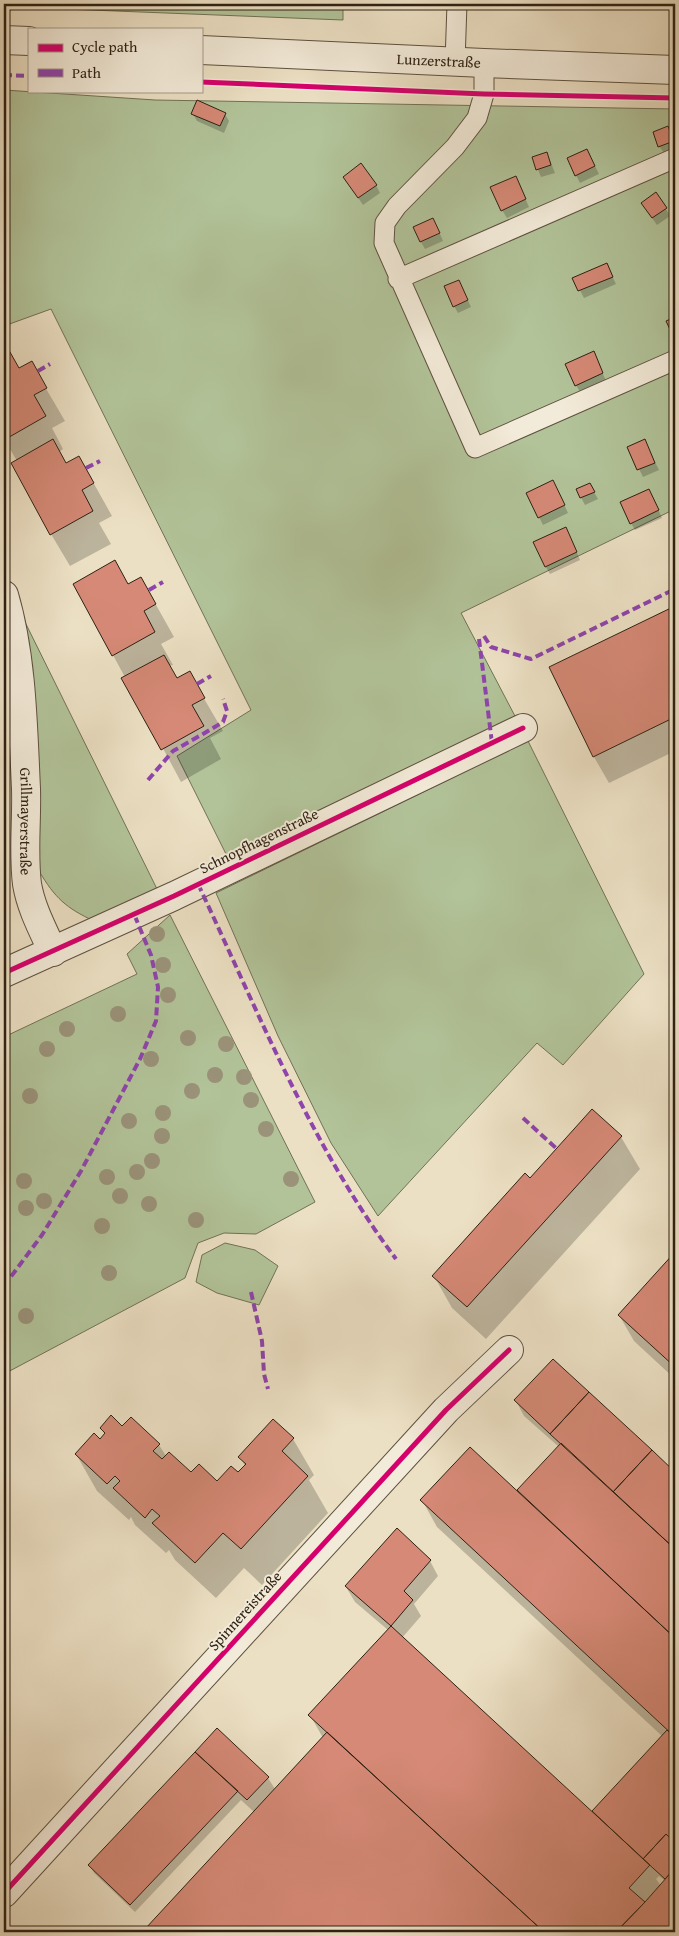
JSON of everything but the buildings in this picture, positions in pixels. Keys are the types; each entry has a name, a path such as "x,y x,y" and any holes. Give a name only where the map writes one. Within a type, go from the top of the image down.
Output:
{"street":[{"path":"4,40 28,41"},
{"name":"Lunzerstraße","path":"202,50 675,70"},
{"name":"Grillmayerstraße","path":"4,596 11,620 17,654 26,789 28,885 35,913 53,952"},
{"name":"Schnopfhagenstraße","path":"4,974 181,893 523,728"},
{"name":"Spinnereistraße","path":"4,1894 446,1410 509,1350"}],"lane":[{"path":"455,62 457,4"},
{"path":"484,63 484,94 477,118 456,147 398,206 385,223 384,243 398,279 475,448 675,360"},
{"path":"398,279 675,158"}],"green space":[{"path":"4,4 343,4 343,20 14,7 4,17"},
{"path":"4,90 155,100 675,109 675,509 461,613 516,718 228,858 177,756 251,710 51,309 4,326"},
{"path":"21,614 158,891 94,921 62,901 50,888 39,871"},
{"path":"528,741 644,974 563,1065 537,1043 378,1216 331,1143 278,1036 216,893"},
{"path":"170,915 315,1202 256,1234 224,1233 198,1243 185,1278 4,1374 4,1037 137,974 127,954"},
{"path":"225,1243 255,1250 278,1266 259,1305 217,1293 196,1282 202,1255"}],"marked path":[{"path":"4,75 28,76"},
{"path":"38,371 50,364"},
{"path":"86,468 100,461"},
{"path":"149,590 163,582"},
{"path":"484,636 491,647 531,659 675,589"},
{"path":"479,639 492,743"},
{"path":"197,684 211,676"},
{"path":"148,780 173,751 223,722 227,711 223,699"},
{"path":"198,884 265,1029 312,1124 338,1171 396,1259"},
{"path":"4,1286 42,1235 81,1171 140,1059 156,1021 158,987 151,955 134,914"},
{"path":"523,1118 557,1149"},
{"path":"251,1292 262,1341 264,1374 268,1389"}],"cycle path":[{"path":"202,82 484,94 675,98"},
{"path":"4,973 174,896 523,728"},
{"path":"4,1893 446,1410 509,1350"}]}
